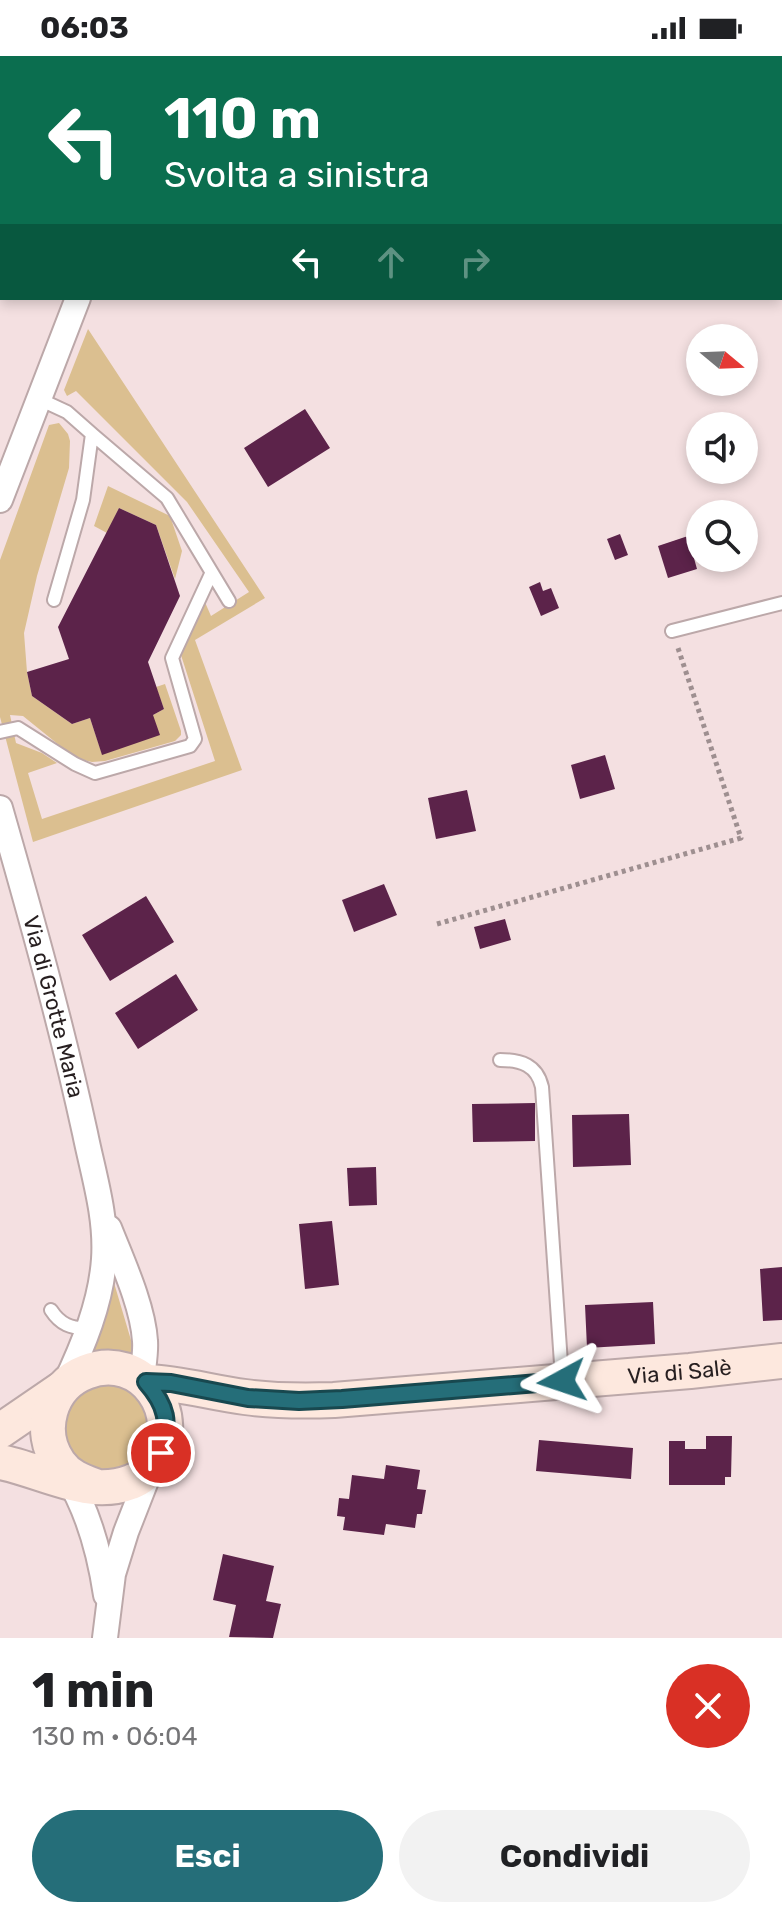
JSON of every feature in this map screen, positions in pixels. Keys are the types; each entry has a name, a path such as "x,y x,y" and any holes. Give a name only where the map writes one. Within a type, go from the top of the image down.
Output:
{"main road":[{"name":"Via di Salè","path":"153,1381 248,1398 299,1401 782,1361"},
{"path":"0,1431 75,1377 92,1369 111,1368 153,1381 165,1415 167,1434 161,1453 151,1468 135,1481 115,1487 0,1462"},
{"path":"62,1388 51,1407 47,1427 50,1447 75,1478"}],"street":[{"path":"0,500 77,300"},
{"name":"Via di Grotte Maria","path":"0,808 46,975 101,1207 133,1292 153,1381"},
{"name":"Via di Grotte Maria","path":"62,1388 88,1328 101,1285 104,1258 101,1207"},
{"path":"105,1638 110,1587 151,1468"},
{"path":"75,1478 79,1500 97,1552 108,1605"}],"lane":[{"path":"39,399 67,412 167,498 229,601"},
{"path":"54,600 83,500 92,434"},
{"path":"0,732 18,728 95,773 190,746 195,739 172,658 211,574"},
{"path":"672,631 782,603"},
{"path":"500,1060 530,1066 536,1071 542,1087 562,1381"},
{"path":"51,1310 63,1324 88,1328"}],"path":[{"path":"437,924 741,838 672,631"}],"shaded area":[{"path":"88,329 265,598 195,640 242,770 33,842 0,717 0,560 49,425 59,423 68,434 69,468 37,576 24,633 32,696 72,724 90,718 102,754 164,709 156,687 165,684 181,735 175,741 92,762 75,758 23,716 10,715 16,743 42,753 57,763 28,773 42,819 215,761 180,652 204,600 211,616 249,592 187,502 76,391 67,396 64,390"},
{"path":"108,486 170,516 182,551 175,579 156,525 119,508 107,533 94,526"},
{"path":"112,1276 136,1357 86,1358"},
{"path":"118,1384 131,1390 149,1413 150,1442 131,1466 116,1472 86,1470 64,1447 62,1417 68,1403 89,1385"}],"building":[{"path":"305,409 330,448 268,487 244,448"},
{"path":"119,508 156,525 180,596 148,662 164,709 153,715 160,735 102,755 90,718 72,724 32,696 27,672 69,659 58,627"},
{"path":"620,534 628,555 615,560 607,539"},
{"path":"686,537 687,572 668,578 658,546"},
{"path":"540,582 543,591 551,588 559,608 541,616 529,587"},
{"path":"605,755 615,789 580,799 571,765"},
{"path":"467,790 476,831 436,839 428,798"},
{"path":"384,884 397,915 354,932 342,900"},
{"path":"146,896 174,942 110,981 82,935"},
{"path":"505,919 511,940 480,949 474,927"},
{"path":"176,974 198,1010 138,1049 115,1013"},
{"path":"535,1103 535,1141 473,1142 472,1104"},
{"path":"629,1114 631,1165 573,1167 572,1115"},
{"path":"376,1167 377,1205 349,1206 347,1168"},
{"path":"332,1221 339,1285 305,1289 299,1224"},
{"path":"782,1267 782,1320 763,1321 760,1269"},
{"path":"653,1302 655,1344 587,1348 585,1305"},
{"path":"706,1436 732,1436 731,1477 725,1477 725,1485 669,1485 669,1441 685,1441 685,1449 706,1449"},
{"path":"539,1440 633,1448 631,1479 536,1471"},
{"path":"386,1465 420,1470 417,1489 426,1490 422,1514 417,1514 415,1528 386,1524 384,1535 343,1530 345,1517 337,1516 339,1498 349,1499 352,1475 384,1479"},
{"path":"223,1554 274,1566 266,1601 281,1604 273,1638 229,1637 236,1605 213,1600"}],"route":[{"path":"161,1453 167,1434 165,1415 159,1397 146,1382 171,1383 248,1398 299,1401 562,1381"}]}
